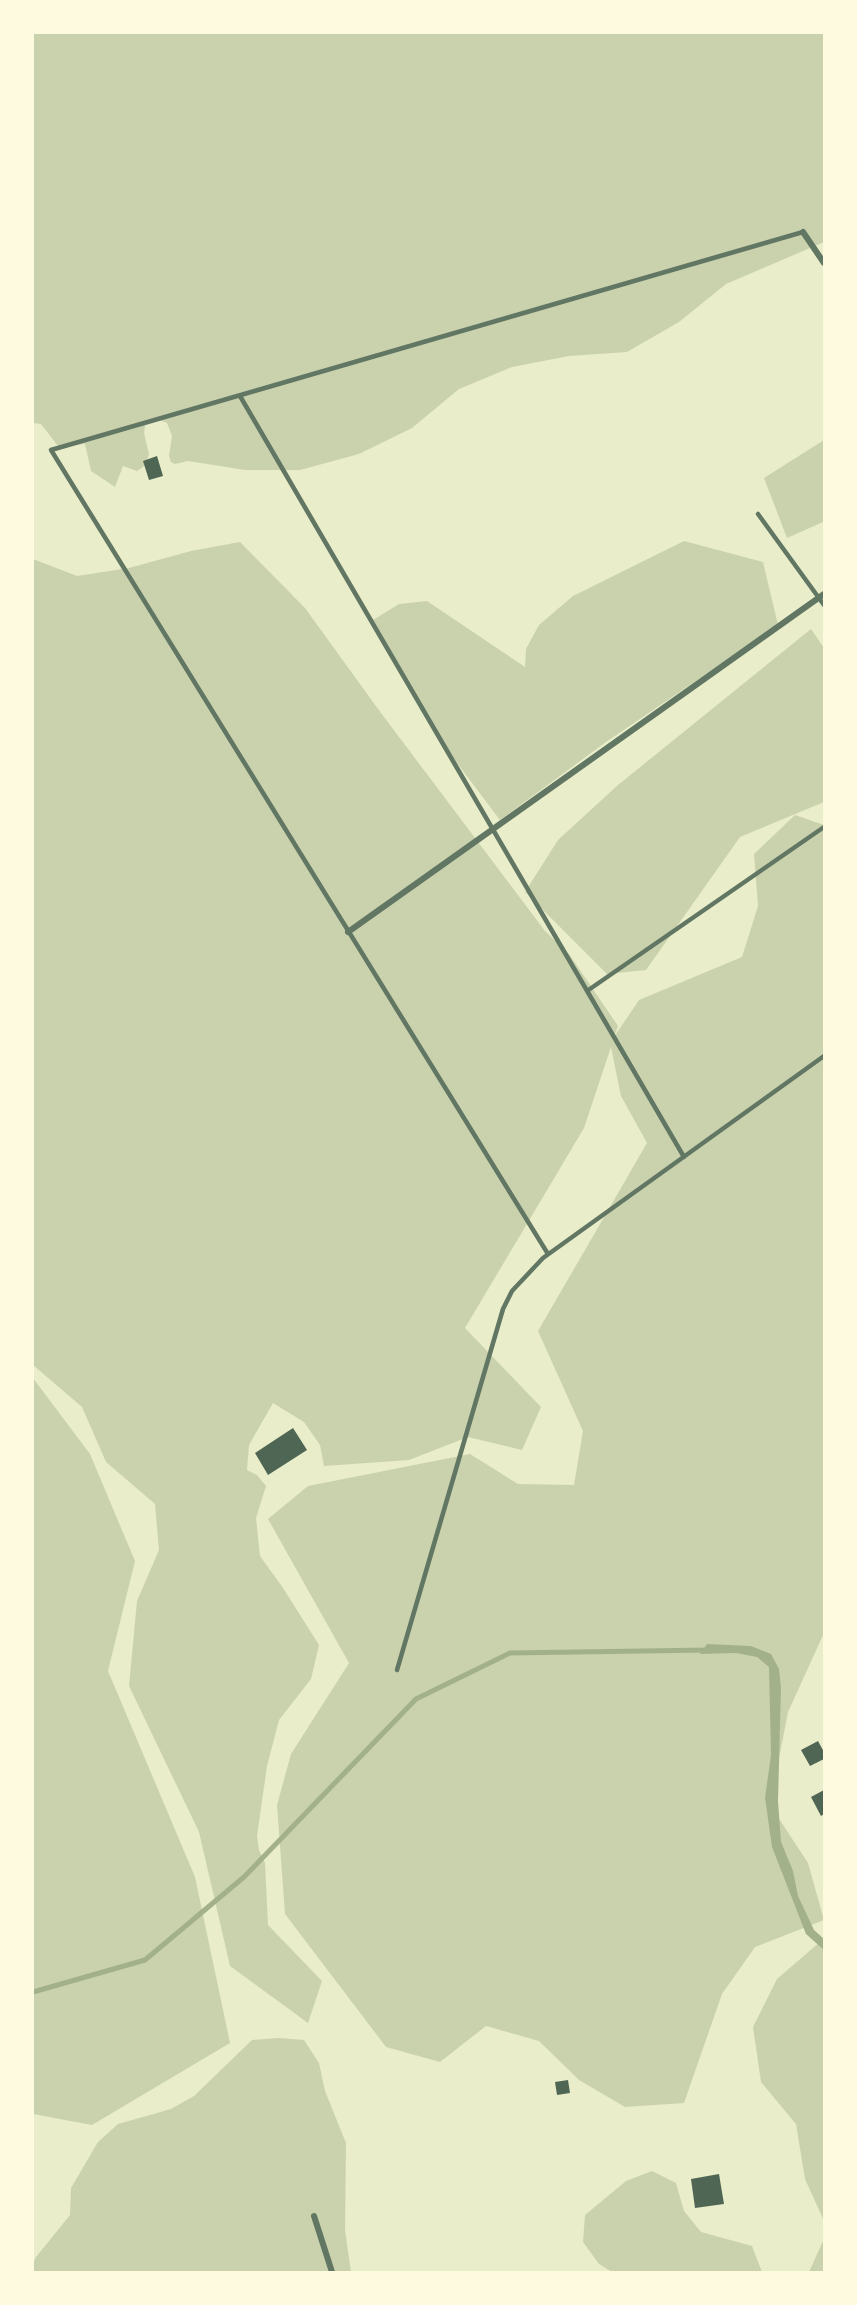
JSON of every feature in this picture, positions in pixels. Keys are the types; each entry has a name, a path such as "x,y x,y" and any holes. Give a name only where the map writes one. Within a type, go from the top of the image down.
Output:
{"street":[{"path":"803,232 824,263"},
{"path":"348,932 821,596"},
{"path":"314,2216 332,2272"}],"lane":[{"path":"548,1254 51,450 803,232"},
{"path":"240,396 684,1156"},
{"path":"758,514 821,596 824,605"},
{"path":"587,991 824,827"},
{"path":"398,1670 503,1309 512,1291 548,1254 824,1056"}],"shaded area":[{"path":"33,33 824,33 824,242 726,284 679,322 627,352 569,356 512,367 459,389 412,428 359,454 300,470 245,470 188,461 175,464 171,462 169,456 172,436 167,423 154,418 146,420 144,433 149,454 147,461 137,471 123,466 115,487 91,471 85,444 58,446 41,424 33,423"},
{"path":"824,440 824,523 787,538 764,478"},
{"path":"684,541 763,562 778,625 606,742 500,820 448,751 373,620 399,604 427,601 525,667 526,649 539,625 573,596"},
{"path":"240,542 305,608 545,931 569,954 618,1026 614,1037 639,1000 742,957 758,906 754,854 795,815 824,825 824,1633 788,1712 770,1805 808,1863 824,1920 755,1947 722,1994 684,2103 625,2107 579,2080 539,2041 486,2026 440,2062 386,2047 285,1914 277,1805 291,1754 349,1663 268,1519 308,1486 470,1454 518,1484 574,1485 583,1431 538,1331 647,1143 621,1096 611,1047 584,1128 465,1328 541,1407 522,1450 468,1437 409,1460 324,1466 320,1445 304,1422 273,1403 249,1445 247,1470 257,1475 266,1486 256,1518 260,1556 319,1645 311,1679 279,1720 267,1766 257,1836 259,1850 265,1863 268,1925 322,1981 308,2023 230,1966 199,1832 129,1686 137,1601 159,1550 155,1504 106,1462 82,1407 33,1365 33,559 77,576 129,568 191,551"},
{"path":"811,629 824,648 824,802 740,837 646,970 607,974 525,892 558,840 618,785"},
{"path":"33,1378 90,1454 135,1561 108,1671 195,1877 230,2043 92,2125 33,2114"},
{"path":"707,1644 751,1646 771,1654 779,1669 781,1688 778,1801 781,1842 793,1871 798,1896 814,1930 824,1939 824,1950 806,1934 772,1847 765,1798 771,1755 769,1667 757,1657 736,1653 700,1654"},
{"path":"821,1941 824,1942 824,2221 805,2179 796,2124 761,2082 753,2027 777,1979"},
{"path":"278,2038 304,2040 319,2063 325,2091 346,2143 345,2230 351,2272 33,2272 36,2257 70,2215 71,2188 98,2142 118,2124 171,2109 194,2096 252,2040"},
{"path":"652,2171 676,2183 684,2211 701,2232 752,2246 762,2272 612,2272 599,2264 583,2242 585,2215 626,2181"},
{"path":"824,2239 824,2272 809,2272"}],"building":[{"path":"157,456 163,476 149,480 143,461"},
{"path":"293,1428 307,1450 268,1475 255,1453"},
{"path":"818,1741 824,1752 824,1759 810,1766 801,1750"},
{"path":"824,1790 824,1814 821,1816 811,1797"},
{"path":"568,2080 570,2093 557,2095 555,2082"},
{"path":"719,2174 724,2204 695,2208 691,2179"}],"waterway":[{"path":"33,1992 145,1960 244,1877 416,1699 510,1653 708,1650"}]}
